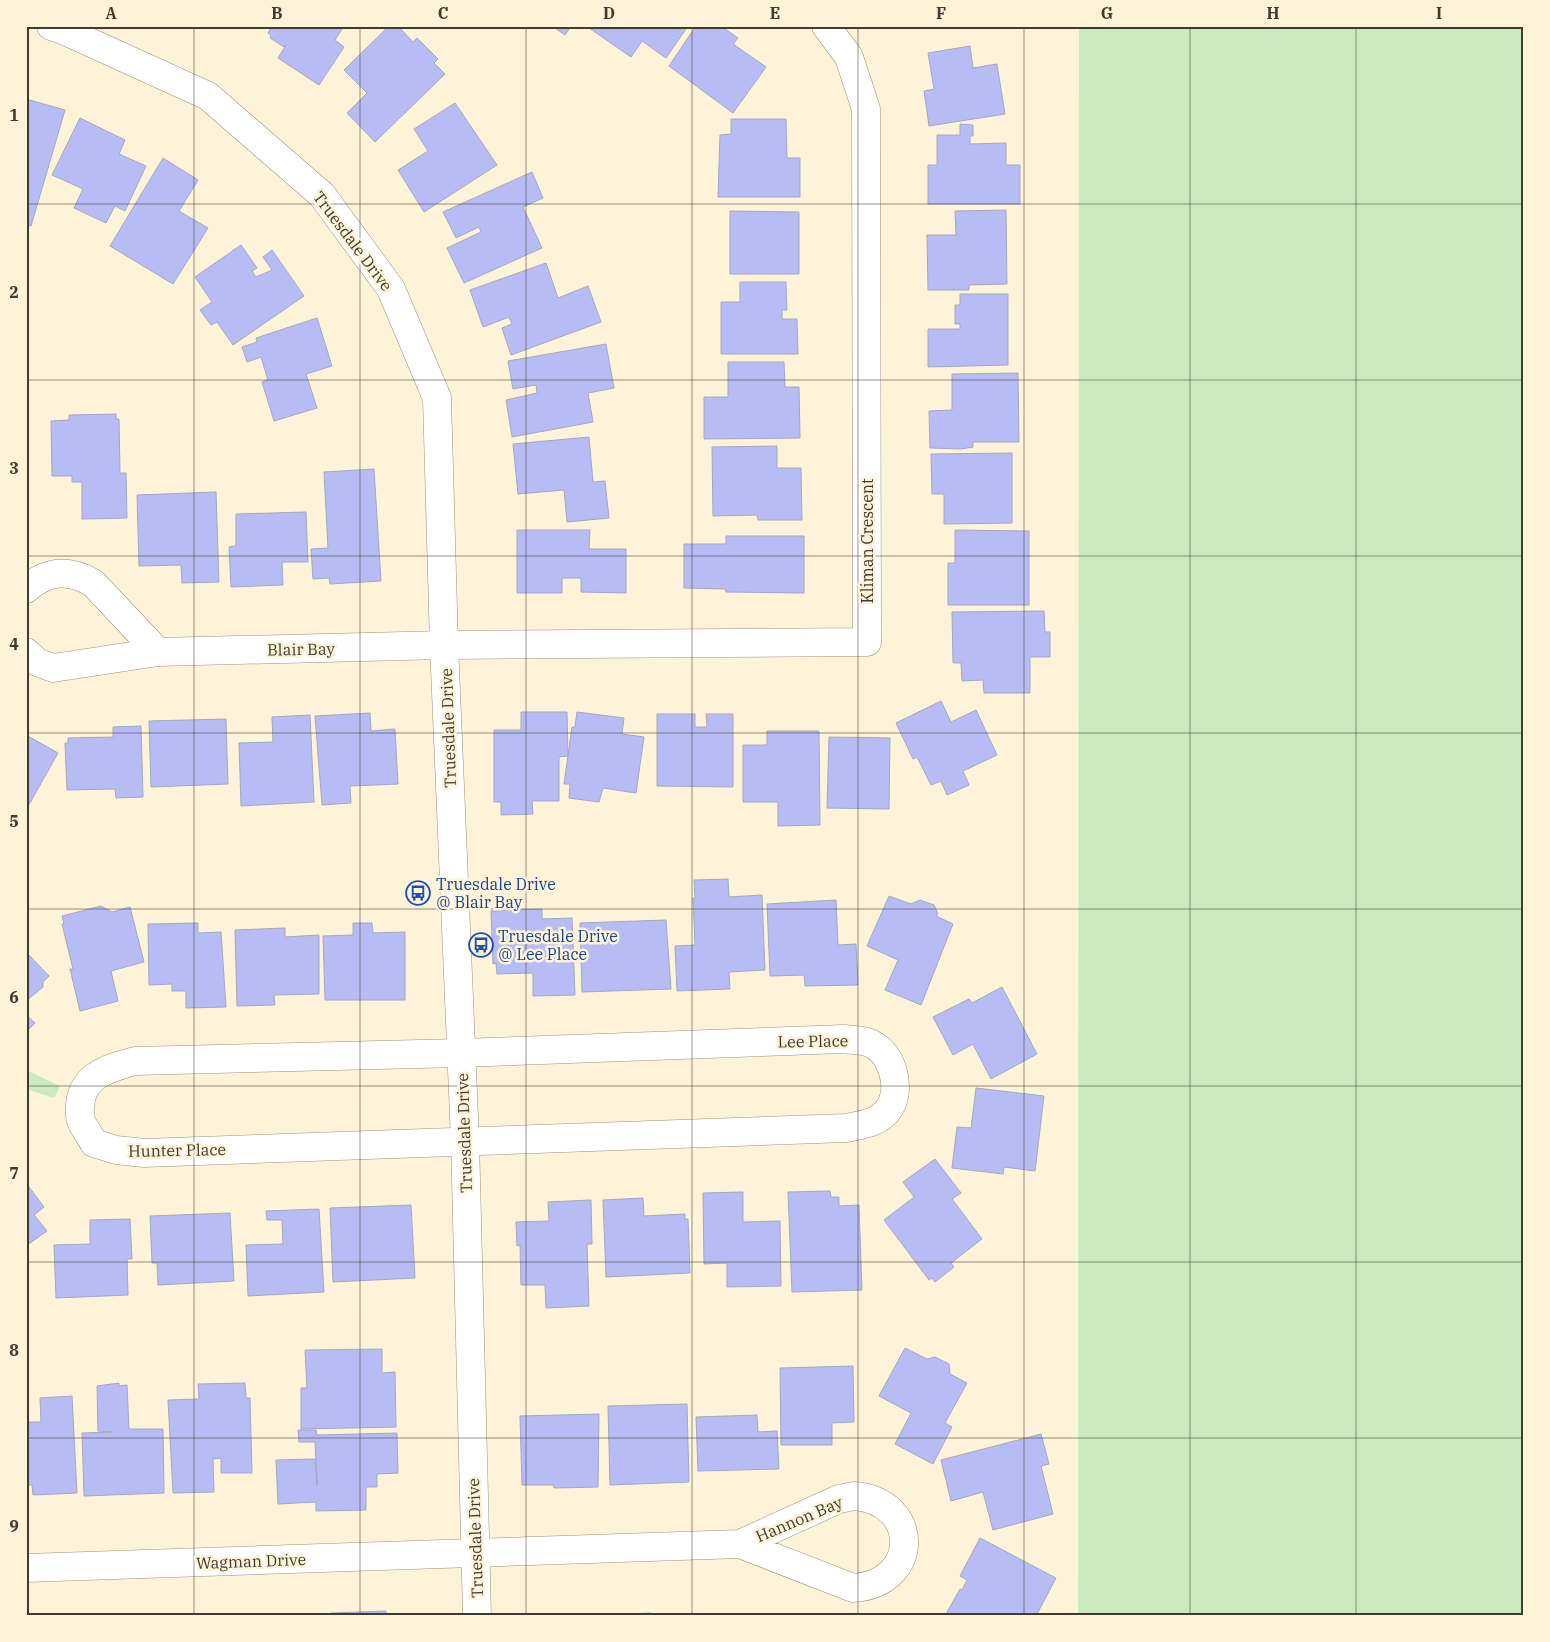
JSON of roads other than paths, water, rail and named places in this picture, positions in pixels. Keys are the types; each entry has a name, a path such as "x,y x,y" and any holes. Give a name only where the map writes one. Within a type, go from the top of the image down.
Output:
{"street":[{"name":"Truesdale Drive","path":"51,26 64,30 208,96 322,195 391,289 437,398 444,645 465,1140 477,1616"},
{"name":"Kliman Crescent","path":"444,645 867,642 866,109 849,57 826,26"},
{"path":"26,589 36,580 50,574 65,572 80,576 93,583 158,652"},
{"name":"Blair Bay","path":"26,652 37,662 53,668 158,652 444,645"},
{"name":"Lee Place","path":"461,1052 843,1039 868,1042 887,1058 896,1081 890,1108 870,1124 846,1128 465,1140"},
{"name":"Hunter Place","path":"461,1052 135,1060 103,1070 83,1089 80,1117 94,1143 116,1150 144,1153 465,1140"},
{"name":"Hannon Bay","path":"475,1554 740,1544 839,1499 854,1496 869,1497 883,1503 894,1513 901,1526 904,1541 901,1557 894,1570 882,1581 868,1587 852,1588 740,1544"},
{"name":"Wagman Drive","path":"26,1568 475,1554"}],"place":[{"name":"Truesdale Drive @ Blair Bay","path":"418,893"},
{"name":"Truesdale Drive @ Lee Place","path":"481,945"}]}
